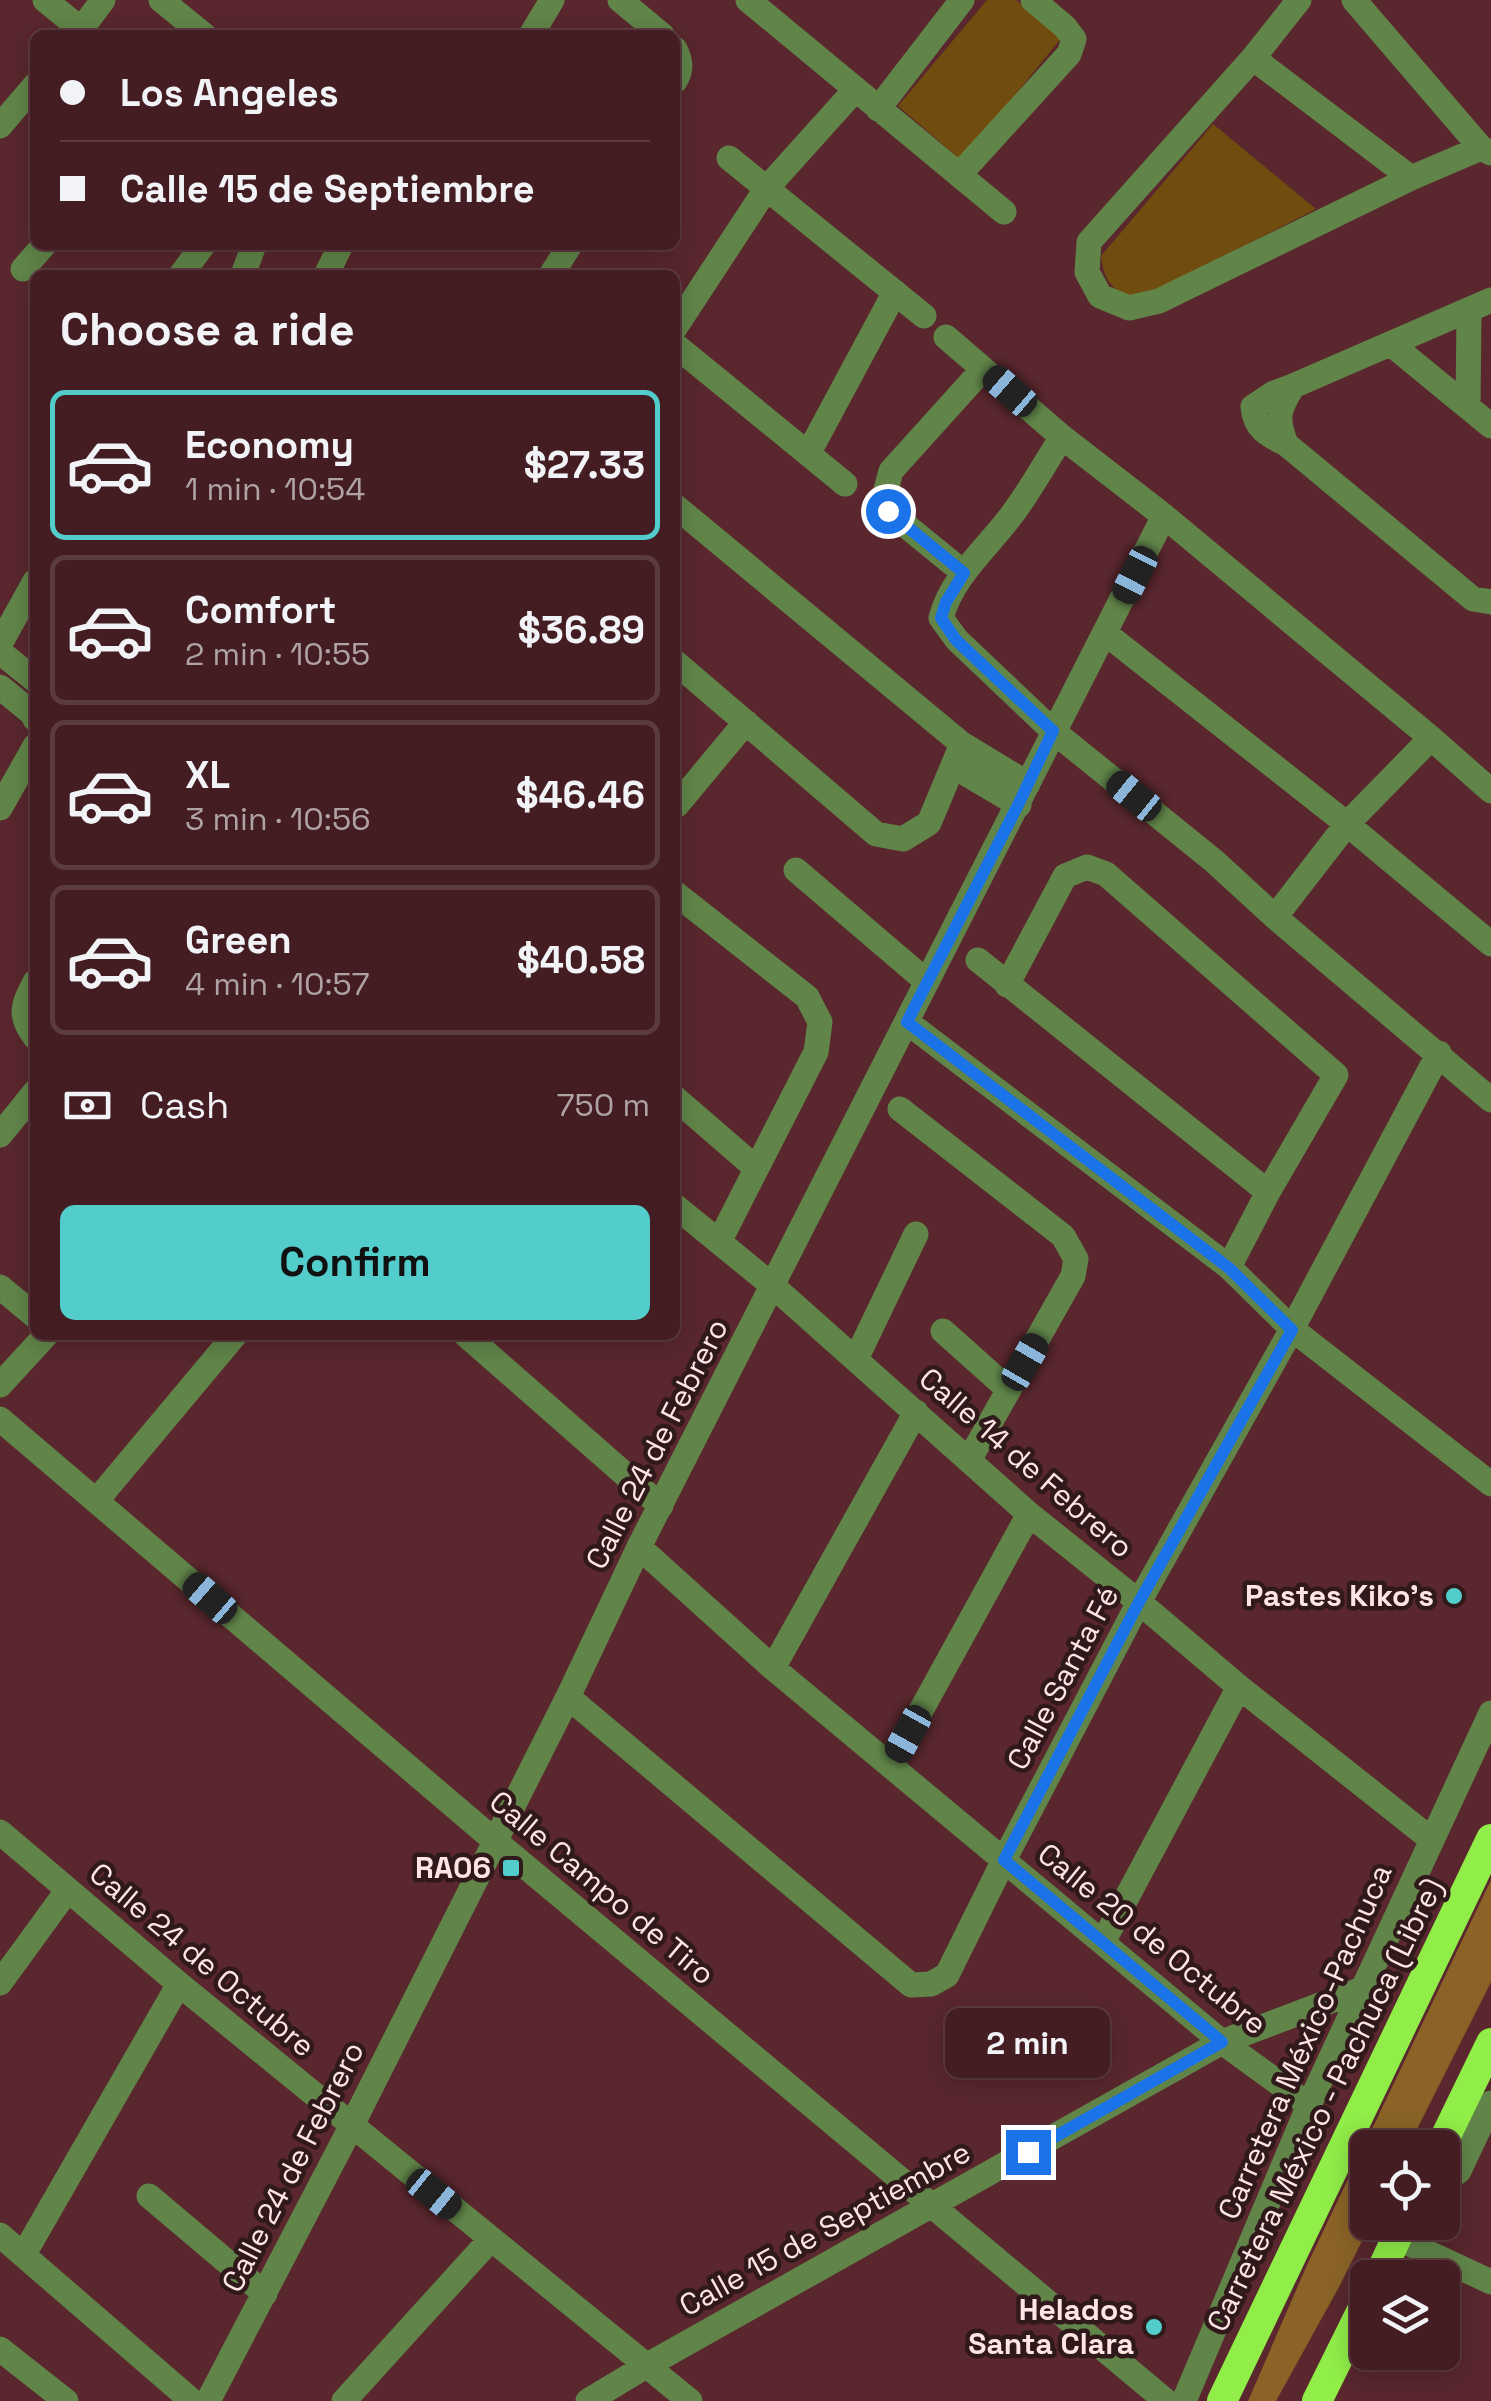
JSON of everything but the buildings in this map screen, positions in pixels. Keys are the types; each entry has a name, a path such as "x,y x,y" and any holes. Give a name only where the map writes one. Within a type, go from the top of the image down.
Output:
{"highway":[{"name":"Carretera México - Pachuca (Libre)","path":"1222,2401 1491,1840"},
{"path":"1449,2130 1491,2043"},
{"path":"1317,2401 1350,2334"}],"street":[{"path":"44,0 79,30"},
{"path":"84,30 103,0"},
{"path":"161,0 198,30"},
{"path":"534,30 552,0"},
{"path":"620,0 656,30"},
{"path":"878,109 962,0"},
{"path":"959,175 1069,54 1074,39 1033,0"},
{"path":"1299,0 1253,58 1089,242 1087,272 1100,296 1129,308 1158,301 1410,178 1486,151 1354,0"},
{"path":"755,2 1004,212"},
{"path":"1253,58 1410,178"},
{"path":"680,320 766,189 855,90"},
{"path":"1,123 30,91"},
{"path":"728,158 924,316"},
{"path":"23,269 40,250"},
{"path":"184,270 199,250"},
{"path":"808,454 895,292"},
{"path":"1480,305 1293,386 1280,413 1280,427 1286,444 1473,600 1491,602"},
{"path":"1468,407 1480,305"},
{"path":"946,337 1491,791"},
{"path":"1391,344 1491,426"},
{"path":"680,348 845,484"},
{"path":"964,573 888,511 886,490 892,471 984,368"},
{"path":"1062,436 1013,514 964,573 941,618 956,640 1053,731 1214,861 1491,1100"},
{"path":"680,510 958,755 1023,794"},
{"name":"Calle 24 de Febrero","path":"208,2401 352,2126 568,1697 639,1547 1164,516"},
{"path":"0,644 30,590"},
{"path":"1105,633 1347,824 1491,944"},
{"path":"0,652 30,676"},
{"path":"680,666 876,834 903,840 928,823 958,755"},
{"path":"0,687 30,712"},
{"path":"680,802 746,722"},
{"path":"1275,917 1347,824 1431,738"},
{"path":"3,795 30,754"},
{"path":"1007,984 1065,876 1087,868 1106,874 1336,1075 1229,1268"},
{"path":"796,870 926,981"},
{"path":"680,897 807,997 820,1022 816,1052 719,1242"},
{"path":"978,960 1268,1192"},
{"path":"30,992 24,1004 24,1021 30,1030"},
{"path":"907,1022 1229,1268 1292,1330 1491,1484"},
{"name":"Calle Santa Fé","path":"568,1697 911,1985 931,1984 947,1975 1139,1602 1292,1330 1439,1053"},
{"path":"0,1136 30,1098"},
{"path":"680,1102 756,1168"},
{"path":"900,1109 1063,1236 1076,1259 1074,1276 969,1460"},
{"name":"Calle 14 de Febrero","path":"680,1210 773,1286 1029,1514 1432,1840"},
{"path":"856,1359 916,1234"},
{"path":"0,1287 30,1312"},
{"path":"942,1332 1009,1390"},
{"path":"4,1380 41,1340"},
{"path":"97,1500 231,1340"},
{"path":"472,1340 661,1506"},
{"path":"773,1668 916,1412"},
{"name":"Calle Campo de Tiro","path":"0,1419 495,1840 1166,2401"},
{"path":"890,1765 1029,1514"},
{"name":"Calle 20 de Octubre","path":"639,1547 773,1668 1222,2042 1309,2105"},
{"path":"1103,1942 1239,1687"},
{"name":"Carretera México-Pachuca","path":"1184,2401 1309,2105 1491,1713"},
{"name":"Calle 24 de Octubre","path":"0,1832 179,1984 690,2401"},
{"path":"0,1983 67,1891"},
{"path":"179,1984 7,2242 192,2401"},
{"name":"Calle 15 de Septiembre","path":"588,2401 1222,2042 1365,1988"},
{"path":"1460,2167 1491,2103"},
{"path":"148,2196 265,2294"},
{"path":"344,2401 490,2240"},
{"path":"1418,2240 1491,2282"},
{"path":"0,2349 66,2401"}],"shaded area":[{"path":"987,0 1016,0 1062,37 962,161 898,106"},
{"path":"1213,124 1316,209 1149,294 1122,293 1110,283 1101,256"},
{"path":"1491,1880 1491,1982 1417,2130 1372,2130"},
{"path":"1350,2175 1350,2240 1362,2240 1276,2401 1248,2401"}],"place":[{"name":"Pastes Kiko's","path":"1454,1596"},
{"name":"RA06","path":"511,1868"},
{"name":"Helados Santa Clara","path":"1154,2327"}],"route":[{"path":"888,511 964,573 941,618 956,640 1053,731 907,1022 1229,1268 1292,1330 1139,1602 1004,1860 1222,2042 1028,2152"}]}
